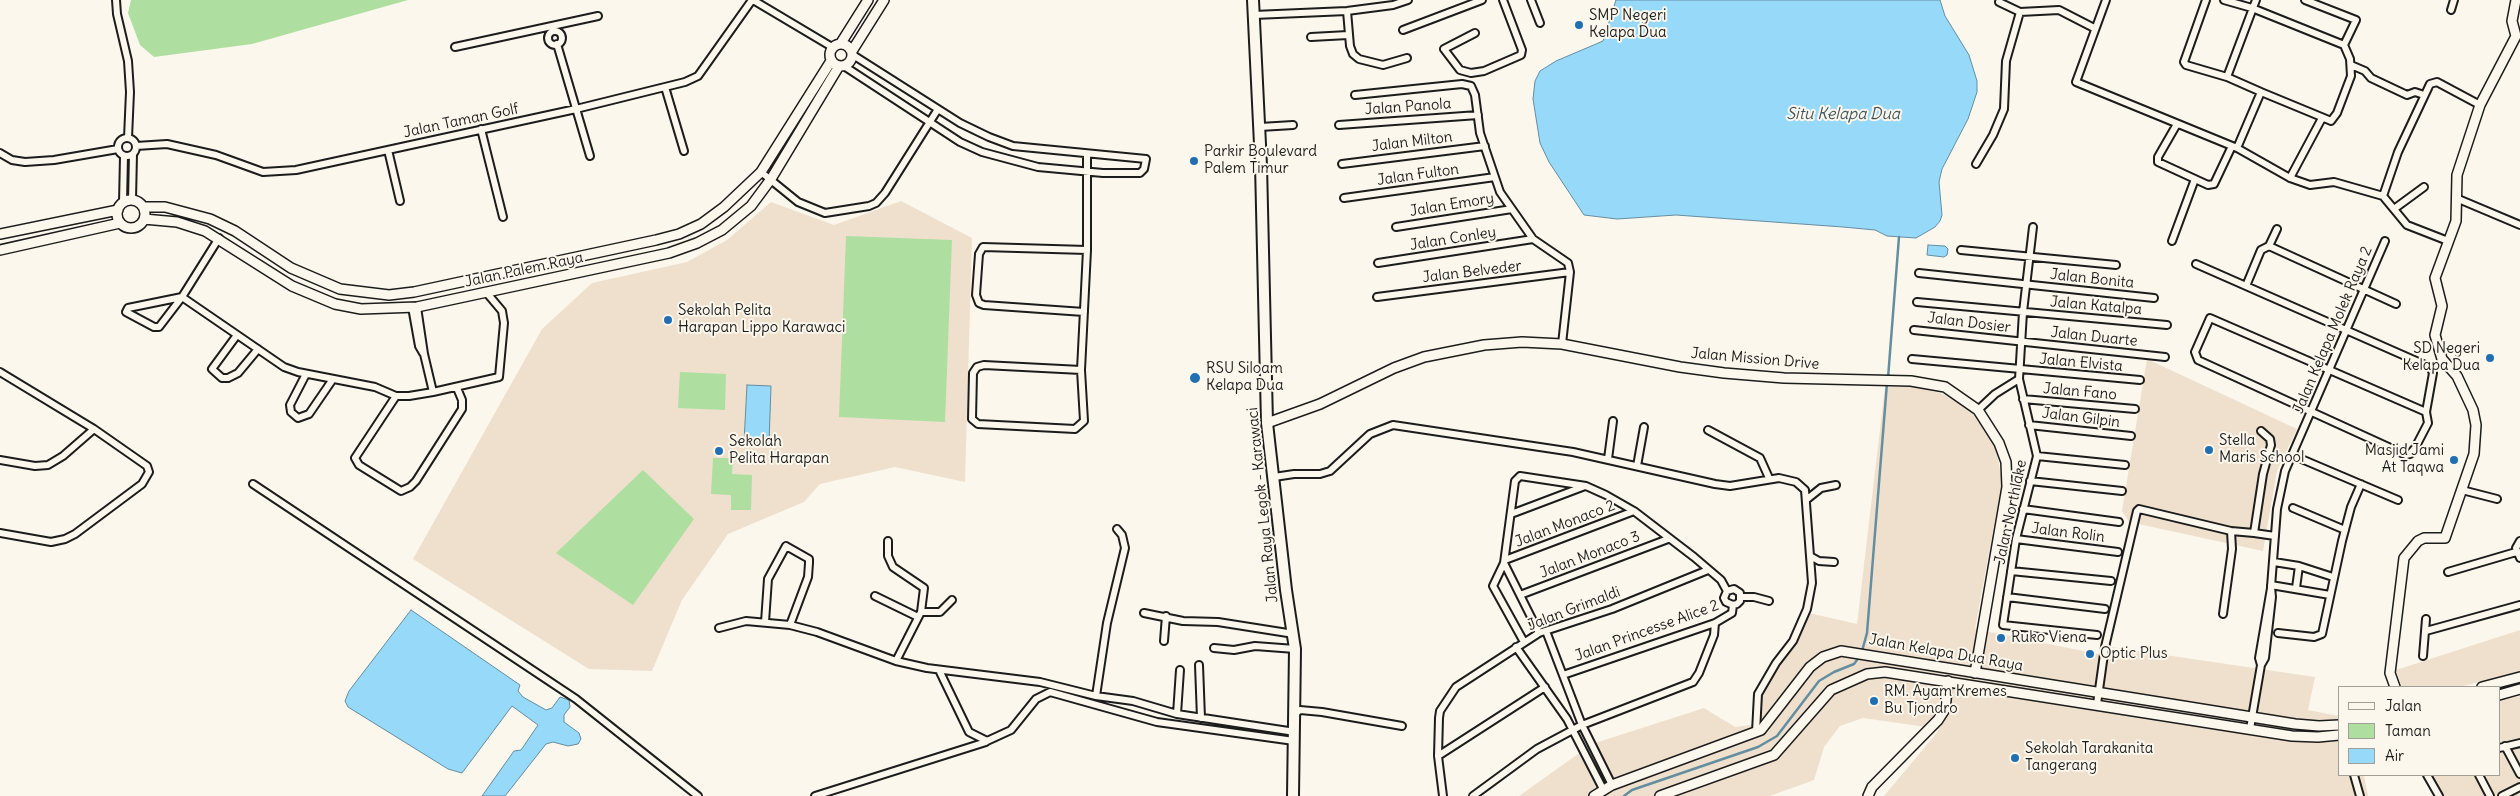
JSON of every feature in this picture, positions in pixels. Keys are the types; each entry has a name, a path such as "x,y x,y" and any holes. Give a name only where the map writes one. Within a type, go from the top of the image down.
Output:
{"main road":[{"name":"Jalan Raya Legok - Karawaci","path":"1254,0 1260,127 1267,423 1286,590 1295,649 1293,796"}],"street":[{"path":"116,0 117,14 128,61 130,92 128,138"},
{"name":"Jalan Taman Golf","path":"136,146 167,144 186,147 263,172 296,170 576,109 685,82 698,76 753,0 836,45"},
{"path":"852,53 938,109 988,137 1013,146 1146,159 1144,169 1140,173 1038,167 982,152 930,122 838,64 830,56 868,0"},
{"path":"852,53 884,0"},
{"path":"1254,15 1347,11 1393,5 1408,0"},
{"path":"1403,30 1482,0"},
{"path":"1475,34 1444,49 1460,70 1471,73 1484,71 1521,55 1522,50 1503,0"},
{"path":"1531,0 1540,23"},
{"path":"2106,0 2094,28 2076,82 2235,147 2290,178 2313,185 2334,182 2382,196 2407,225 2448,241"},
{"path":"2206,0 2184,62 2186,65 2227,77 2312,111 2331,121 2337,113 2351,76 2351,65 2344,45 2356,20 2324,3 2305,0"},
{"path":"2224,0 2252,8 2344,45"},
{"path":"2227,77 2256,0"},
{"path":"2450,10 2454,0"},
{"path":"2395,686 2390,673 2404,558 2418,541 2424,538 2446,538 2474,454 2475,416 2456,376 2441,356 2434,332 2442,306 2435,275 2456,221 2457,175 2480,105 2518,40 2512,21 2516,0"},
{"path":"2000,2 2020,12 2059,10 2094,28"},
{"path":"1347,11 1348,35 1353,54 1363,62 1383,65 1407,58"},
{"path":"1976,164 1993,135 2004,109 2006,61 2020,12"},
{"path":"454,47 553,29 598,16"},
{"path":"553,29 561,34 561,40 557,44 590,156"},
{"path":"1311,37 1348,35"},
{"path":"836,45 850,47 852,53 852,60 838,64"},
{"name":"Jalan Palem Raya","path":"143,207 165,207 210,218 235,231 292,268 321,282 364,294 389,295 414,292 679,234 701,224 724,207 761,172 838,64"},
{"name":"Jalan Palem Raya","path":"120,224 134,228 144,220 177,222 199,229 219,238 292,286 335,304 361,308 415,307 669,252 696,244 722,230 751,206 772,179 838,64"},
{"path":"2351,65 2365,71 2370,78 2408,95 2415,92 2424,95"},
{"path":"2382,196 2398,152 2430,84 2437,82 2480,105"},
{"path":"1355,95 1467,84 1475,95 1485,146 1500,192 1533,239 1565,260 1570,272 1562,344"},
{"path":"665,87 684,151"},
{"path":"2177,124 2157,159 2159,163 2208,185 2214,184 2235,147 2261,92"},
{"path":"761,172 798,202 825,213 870,206 876,203 885,193 938,109"},
{"name":"Jalan Panola","path":"1339,125 1478,115"},
{"path":"2290,178 2324,118"},
{"path":"1260,127 1293,125"},
{"path":"481,129 503,217"},
{"path":"0,250 120,224 132,154 136,146 134,141 128,138 120,141 118,149"},
{"name":"Jalan Milton","path":"1342,164 1485,146"},
{"path":"0,153 12,160 25,162 54,160 118,149"},
{"path":"118,149 124,156 124,204"},
{"path":"388,150 400,201"},
{"path":"124,156 132,154"},
{"path":"1081,370 984,365 977,367 973,373 972,419 978,424 1075,429 1079,428 1086,418 1081,370 1086,250 1087,154"},
{"name":"Jalan Fulton","path":"1344,198 1495,177"},
{"path":"2172,241 2195,179"},
{"path":"2394,209 2424,187"},
{"path":"2456,198 2520,225"},
{"path":"0,234 124,204 143,207 144,220"},
{"name":"Jalan Emory","path":"1396,227 1512,209"},
{"name":"Jalan Northlake","path":"2033,227 2023,312 2019,379 2036,456 2016,539 2003,625 2097,635"},
{"path":"2246,286 2261,250 2269,246 2277,229"},
{"path":"219,238 182,298 159,327 154,327 126,312 128,308 182,298 284,367 306,374 375,387 396,396 409,396 456,388 497,378 500,374 503,316 502,311 486,292"},
{"name":"Jalan Conley","path":"1378,263 1533,239"},
{"name":"Jalan Kelapa Molek Raya 2","path":"2250,729 2261,665 2265,658 2272,597 2271,586 2279,500 2285,471 2385,241"},
{"path":"2269,246 2396,304"},
{"path":"1084,312 984,306 979,303 976,295 979,254 983,247 1086,250"},
{"path":"1961,250 2116,265"},
{"path":"2196,264 2432,370 2426,412 2428,423 2415,448 2409,454 2311,413 2198,360 2195,352 2210,318 2426,412"},
{"name":"Jalan Belveder","path":"1377,297 1570,272"},
{"name":"Jalan Bonita","path":"1919,273 2154,298"},
{"name":"Jalan Katalpa","path":"1917,302 2167,325"},
{"path":"415,307 433,392"},
{"name":"Jalan Dosier","path":"1914,330 2021,342"},
{"path":"237,335 212,369 222,378 228,378 238,373 258,350"},
{"name":"Jalan Mission Drive","path":"1267,423 1320,404 1394,368 1424,357 1484,345 1522,342 1562,344 1680,367 1724,373 1901,381 1945,387 1978,410 1999,443 2006,462 2007,486 1975,673"},
{"name":"Jalan Duarte","path":"2021,342 2165,357"},
{"name":"Jalan Elvista","path":"1912,359 2140,380"},
{"path":"0,372 94,429 147,466 149,472 146,480 75,534 65,539 51,542 0,533"},
{"path":"306,374 290,405 291,412 298,418 308,414 333,379"},
{"path":"1978,410 1995,394 2019,379"},
{"path":"396,396 355,458 359,465 400,490 410,487 416,481 462,409 462,400 456,388"},
{"name":"Jalan Fano","path":"2023,399 2135,409"},
{"path":"1608,459 1613,421"},
{"path":"1274,477 1294,474 1320,474 1330,471 1370,434 1393,425 1608,459 1730,486 1769,478 1796,482 1805,490 1812,583 1807,609 1794,641 1776,663 1758,694 1755,716 1756,732"},
{"name":"Jalan Gilpin","path":"2029,425 2131,436"},
{"path":"1637,466 1644,427"},
{"path":"0,460 35,466 48,465 63,456 94,429"},
{"path":"1708,430 1760,458 1769,478"},
{"path":"2254,533 2263,474 2270,445 2270,439 2261,431"},
{"path":"2036,456 2125,465"},
{"path":"2292,456 2398,500"},
{"path":"1524,642 1494,590 1494,580 1505,562 1515,481 1520,476 1586,486 1634,511 1721,580 1727,591"},
{"path":"2030,482 2122,492"},
{"path":"253,484 524,663 615,728 698,796"},
{"path":"2278,633 2314,637 2322,634 2333,577 2345,530 2351,507 2361,484"},
{"path":"1806,500 1821,488 1836,485"},
{"path":"1511,514 1586,486"},
{"path":"2462,490 2497,499"},
{"path":"2293,508 2345,530"},
{"path":"2023,509 2119,522"},
{"path":"2097,704 2112,614 2137,510 2159,513 2231,530 2276,536"},
{"name":"Jalan Monaco 2","path":"1505,562 1634,511"},
{"path":"1096,696 1107,623 1125,548 1122,535 1118,529"},
{"path":"2223,614 2232,549 2231,530"},
{"name":"Jalan Monaco 3","path":"1520,594 1668,539"},
{"name":"Jalan Rolin","path":"2016,539 2118,552"},
{"path":"888,541 888,556 892,567 924,588 920,615 896,661"},
{"path":"2448,572 2518,555 2517,544 2520,541"},
{"path":"765,622 768,579 783,548 787,546 809,559 810,563 808,577 790,625"},
{"path":"1810,556 1819,561 1834,562"},
{"path":"1505,562 1520,594 1543,632 1563,675 1582,724 1612,785"},
{"path":"2274,562 2299,566 2333,577"},
{"path":"2296,588 2299,566"},
{"name":"Jalan Grimaldi","path":"1438,756 1440,711 1456,687 1516,647 1543,632 1612,609 1708,570"},
{"path":"2011,571 2111,581"},
{"path":"2271,586 2296,588 2330,595"},
{"path":"1727,591 1737,590 1741,597"},
{"path":"1727,591 1724,598 1726,602 1733,605 1737,604 1741,597"},
{"path":"875,596 920,615 940,612 952,600"},
{"path":"1741,597 1754,597 1769,601"},
{"path":"2007,597 2105,608"},
{"name":"Jalan Princesse Alice 2","path":"1563,675 1715,623 1732,613 1733,605"},
{"path":"2426,631 2520,605"},
{"path":"1144,612 1184,620 1231,624 1294,634"},
{"path":"1164,641 1166,616"},
{"path":"2423,656 2426,619"},
{"path":"719,628 739,622 765,622 790,625 817,632 896,661 939,670 1040,682 1096,696 1133,701 1177,714 1294,736"},
{"path":"1473,796 1537,749 1582,724 1693,682 1700,673 1714,635 1715,623"},
{"path":"1214,648 1234,650 1255,646 1295,649"},
{"path":"1516,647 1573,730 1603,789"},
{"name":"Jalan Kelapa Dua Raya","path":"1594,796 1612,785 1761,730 1810,667 1823,658 1841,651 1886,656 1975,673 2253,717 2311,725 2338,725"},
{"path":"1884,672 1886,656"},
{"path":"1199,665 1201,718"},
{"path":"939,670 969,732 987,742"},
{"path":"1177,714 1180,670"},
{"name":"Jalan Kelapa Dua Raya","path":"1666,795 1774,755 1831,690 1867,674 1884,672 2292,736 2318,737 2338,735"},
{"path":"2486,686 2520,677"},
{"path":"1868,796 1872,787 1938,720 1944,709 1948,681"},
{"path":"1442,796 1438,756 1545,687"},
{"path":"2500,695 2520,689"},
{"path":"815,796 987,742 1011,730 1036,699 1050,692 1157,722 1294,736"},
{"path":"1295,714 1300,710 1322,712 1402,726"},
{"path":"2520,743 2502,747 2520,774"},
{"path":"2354,776 2360,796"},
{"path":"2428,776 2439,796"},
{"path":"2480,776 2490,796"},
{"path":"2502,796 2520,787"}],"shaded area":[{"name":"Sekolah Pelita Harapan","path":"901,201 972,238 965,482 895,467 820,484 804,502 728,534 682,600 652,671 589,669 413,559 542,329 592,283 687,262 727,240 771,202 834,225"},
{"name":"Stella Maris School","path":"2147,359 2297,429 2277,471 2263,551 2129,522 2122,511"},
{"path":"1885,387 1916,387 1940,393 1961,403 1980,421 1992,441 1998,459 2002,482 1975,629 2108,656 2111,647 2315,677 2308,710 2338,716 2338,776 2364,776 2368,796 1884,796 1940,729 1863,718 1840,726 1824,747 1814,780 1770,796 1519,796 1592,744 1704,708 1735,727 1758,724 1763,692 1769,678 1793,645 1809,613 1857,624"},
{"path":"2520,630 2520,671 2464,686 2402,686 2396,670"},
{"path":"2520,696 2520,796 2444,796 2434,776 2500,776 2500,701"}],"green space":[{"path":"131,0 408,0 252,44 154,57 140,45 128,13"},
{"path":"846,236 952,240 945,422 839,417"},
{"path":"680,372 726,374 725,410 678,408"},
{"path":"713,458 733,458 732,474 752,475 751,510 731,510 731,495 711,494"},
{"path":"643,470 694,519 633,605 556,553"}],"water":[{"name":"Situ Kelapa Dua","path":"1616,0 1940,0 1945,16 1969,55 1977,81 1977,92 1968,119 1942,169 1939,182 1942,215 1940,221 1935,227 1916,238 1887,236 1875,230 1676,215 1617,219 1584,215 1549,162 1540,143 1533,99 1535,81 1540,71 1556,61 1603,41"},
{"path":"1928,245 1945,246 1948,249 1947,255 1944,257 1927,255"},
{"path":"747,385 771,386 769,443 744,442"},
{"path":"411,610 520,685 518,691 523,697 546,710 552,708 560,697 569,700 570,707 564,715 564,722 579,733 581,739 578,744 568,746 553,742 546,744 505,796 482,796 514,751 521,750 538,725 512,706 462,773 448,769 348,707 345,701 349,691"}],"waterway":[{"path":"1888,378 1899,237"},
{"path":"1862,651 1867,633 1887,383"},
{"path":"1624,796 1632,790 1758,747 1777,736 1819,681 1834,672 1854,664 1860,656"}],"place":[{"name":"SMP Negeri Kelapa Dua","path":"1579,25"},
{"name":"Parkir Boulevard Palem Timur","path":"1194,161"},
{"name":"Sekolah Pelita Harapan Lippo Karawaci","path":"668,320"},
{"name":"SD Negeri Kelapa Dua","path":"2490,358"},
{"name":"RSU Siloam Kelapa Dua","path":"1195,378"},
{"name":"Stella Maris School","path":"2209,450"},
{"name":"Sekolah Pelita Harapan","path":"719,451"},
{"name":"Masjid Jami At Taqwa","path":"2454,460"},
{"name":"Ruko Viena","path":"2001,638"},
{"name":"Optic Plus","path":"2090,654"},
{"name":"RM. Ayam Kremes Bu Tjondro","path":"1874,701"},
{"name":"Sekolah Tarakanita Tangerang","path":"2015,758"}]}
